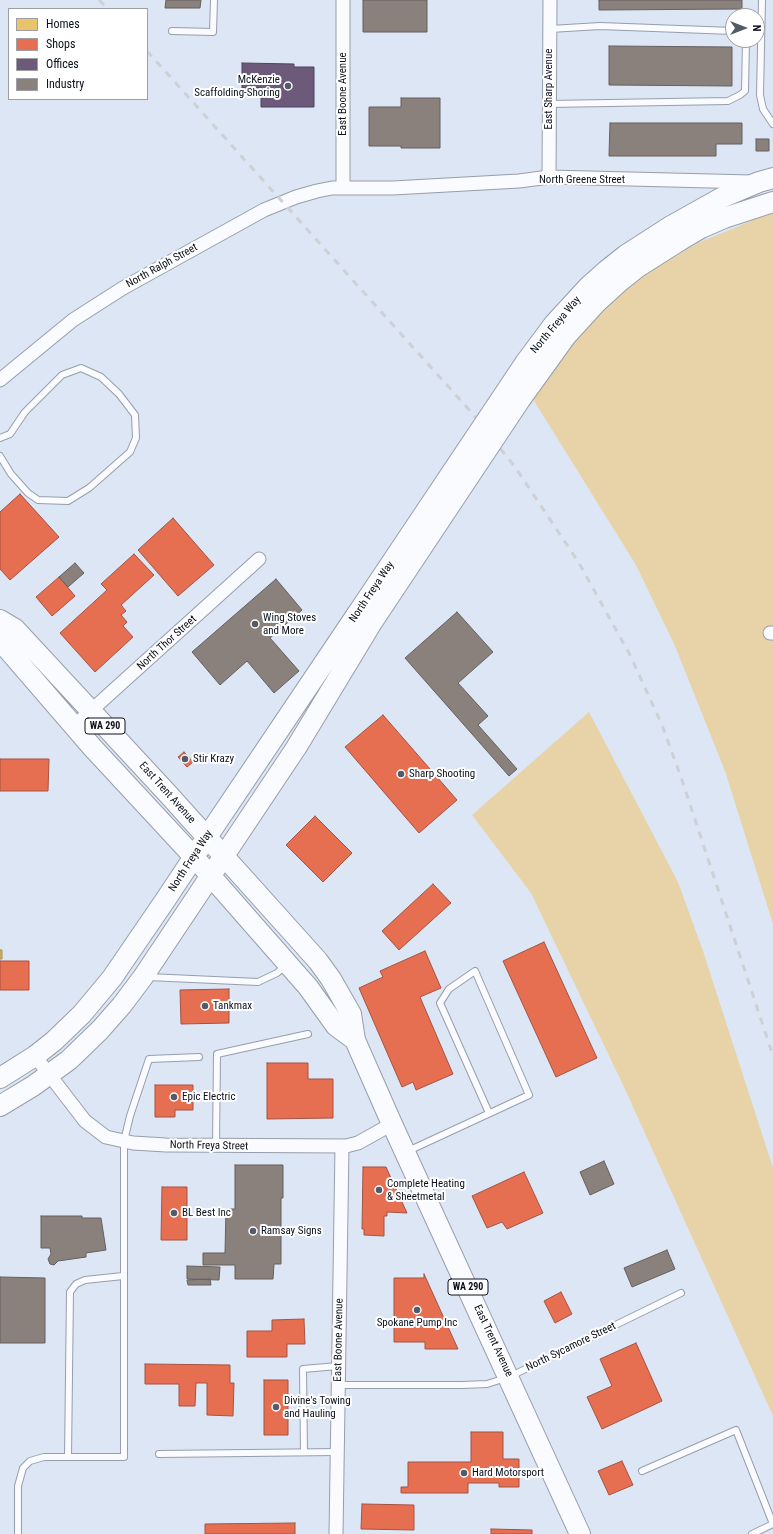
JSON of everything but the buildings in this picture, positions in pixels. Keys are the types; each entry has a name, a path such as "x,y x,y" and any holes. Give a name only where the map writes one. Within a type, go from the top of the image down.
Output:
{"main road":[{"name":"North Freya Way","path":"675,234 721,198 766,180"},
{"name":"North Freya Way","path":"50,1075 75,1055 100,1030 122,1005 143,977 296,748 364,619 525,363 554,324 584,291 626,255 675,234 702,228 724,218 766,204"},
{"name":"North Freya Way","path":"35,1056 59,1037 96,998 133,948 332,651 364,619"},
{"name":"East Trent Avenue","path":"0,620 15,629 224,856 318,962 351,1014 355,1040 580,1534"},
{"name":"East Trent Avenue","path":"0,638 3,644 74,726 194,857 308,987 336,1026 355,1040"},
{"path":"296,748 293,742 294,731 319,688 332,651"},
{"path":"0,1078 35,1056"},
{"path":"0,1106 50,1075"}],"street":[{"name":"East Boone Avenue","path":"343,0 343,188"},
{"name":"East Sharp Avenue","path":"549,177 550,0"},
{"name":"North Greene Street","path":"343,188 412,187 519,181 549,177 766,180"},
{"name":"North Ralph Street","path":"0,380 73,320 136,280 277,204 317,191 343,188"},
{"name":"North Thor Street","path":"74,726 259,559"},
{"name":"North Freya Street","path":"35,1056 85,1121 106,1138 166,1145 342,1146 354,1144 392,1124"},
{"name":"East Boone Avenue","path":"336,1534 342,1146"}],"lane":[{"path":"172,31 212,32 214,0"},
{"path":"762,0 760,95 762,109 773,124"},
{"path":"550,29 600,26 725,31"},
{"path":"549,104 728,100 745,91 746,48"},
{"path":"0,438 10,434 25,412 62,374 81,368 101,377 119,394 135,415 136,438 130,452 89,488 68,501 38,500 28,493 11,474 0,456"},
{"path":"143,977 258,982 276,973 288,964"},
{"path":"405,1152 529,1095 475,971 449,989 440,1003 489,1113"},
{"path":"216,1146 217,1054 308,1034"},
{"path":"18,1534 18,1486 23,1468 30,1461 44,1457 124,1457 124,1141 130,1116 149,1059 199,1057"},
{"path":"68,1457 70,1292 76,1284 85,1280 123,1276"},
{"name":"North Sycamore Street","path":"338,1385 487,1384 509,1378 680,1293"},
{"path":"304,1452 303,1368 338,1366"},
{"path":"642,1471 736,1430 773,1524 752,1534"},
{"path":"159,1454 337,1452"}],"shaded area":[{"path":"773,211 773,924 725,771 675,646 636,565 531,396 564,351 600,310 645,274 698,243 751,221 758,216"},
{"path":"589,712 678,882 703,951 773,1168 773,1416 624,1087 531,893 472,815"}],"railway":[{"path":"99,0 107,8"},
{"path":"148,52 472,413 515,467 579,563 630,655 662,725 682,780 773,1056"}],"place":[{"name":"McKenzie Scaffolding-Shoring","path":"288,86"},
{"name":"Wing Stoves and More","path":"255,624"},
{"name":"Stir Krazy","path":"185,759"},
{"name":"Sharp Shooting","path":"401,774"},
{"name":"Tankmax","path":"205,1006"},
{"name":"Epic Electric","path":"174,1097"},
{"name":"Complete Heating & Sheetmetal","path":"379,1190"},
{"name":"BL Best Inc","path":"174,1213"},
{"name":"Ramsay Signs","path":"253,1231"},
{"name":"Spokane Pump Inc","path":"417,1310"},
{"name":"Divine's Towing and Hauling","path":"276,1407"},
{"name":"Hard Motorsport","path":"464,1473"}]}
